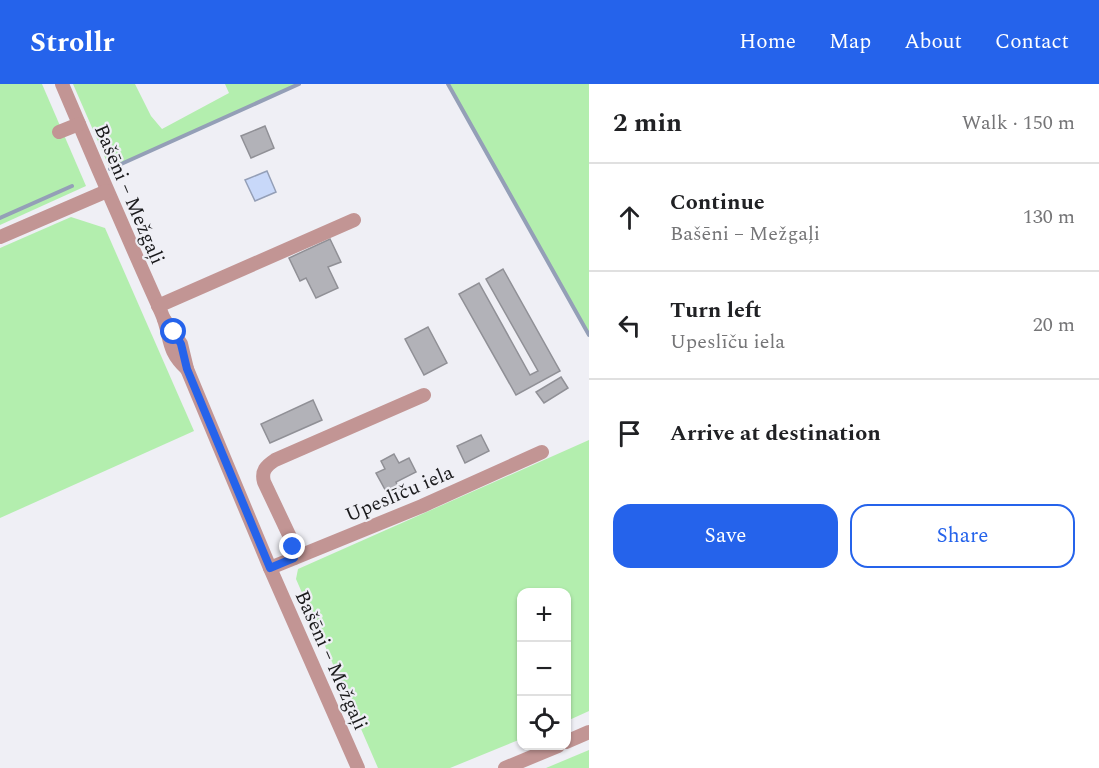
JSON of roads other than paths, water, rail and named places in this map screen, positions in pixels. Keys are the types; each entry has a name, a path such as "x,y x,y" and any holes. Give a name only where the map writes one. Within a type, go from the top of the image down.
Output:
{"street":[{"name":"Bašēni – Mežgaļi","path":"62,84 161,313 181,344 187,369 270,568 358,768"},
{"path":"59,132 79,124"},
{"path":"0,237 107,191"},
{"path":"161,313 354,220"},
{"path":"294,558 290,537 264,482 263,474 266,468 275,460 424,395"},
{"name":"Upeslīču iela","path":"270,568 422,506 542,452"},
{"path":"571,740 589,732"},
{"path":"505,768 548,750"}],"water":[{"path":"267,171 276,192 255,201 245,180"}],"waterway":[{"path":"110,169 299,84"},
{"path":"448,84 589,335"},
{"path":"0,218 72,186"}]}
